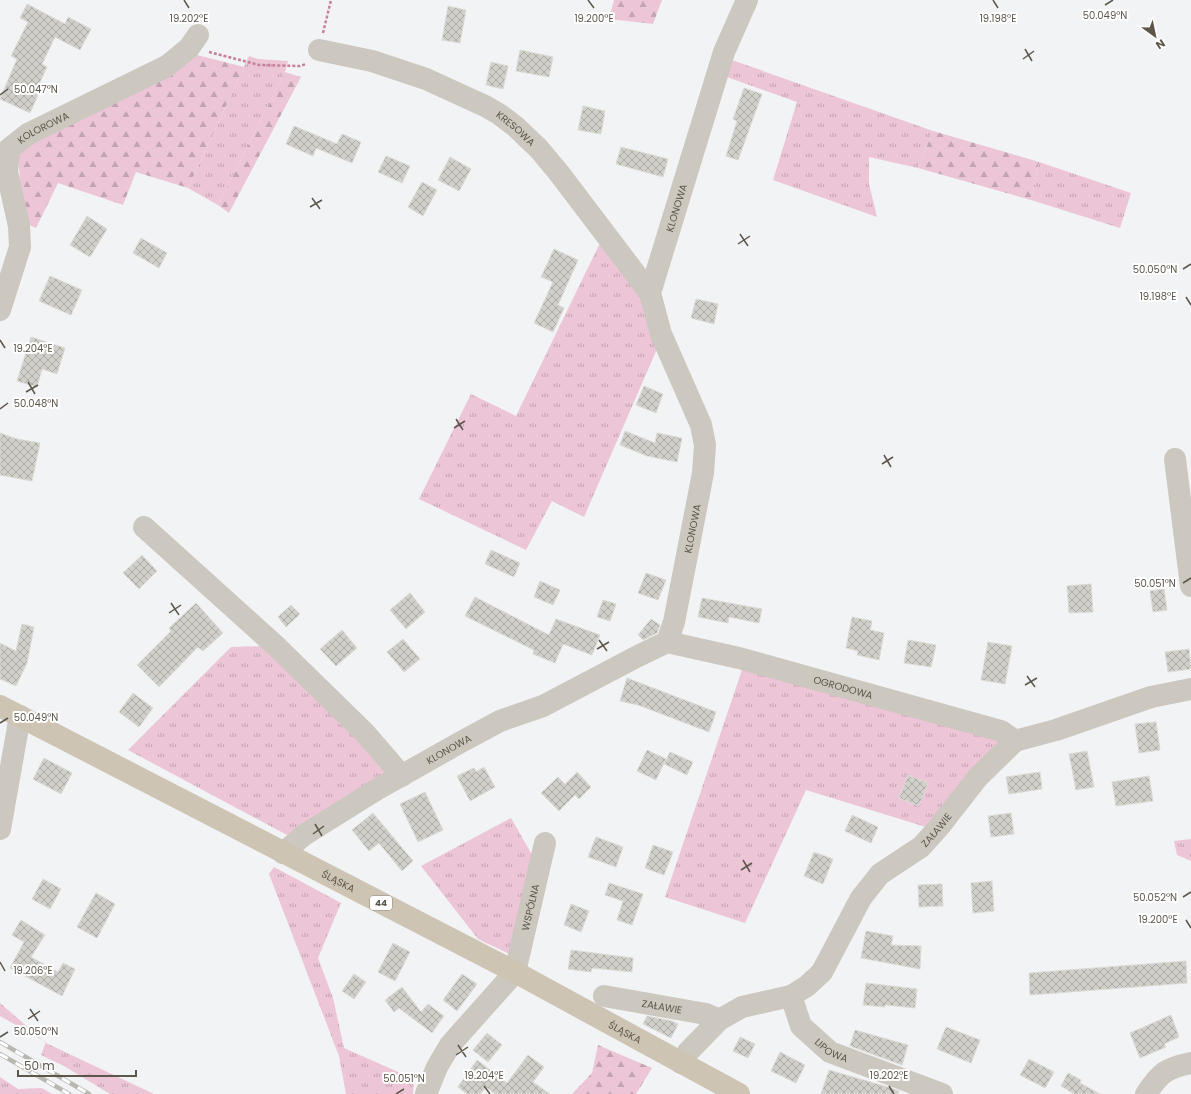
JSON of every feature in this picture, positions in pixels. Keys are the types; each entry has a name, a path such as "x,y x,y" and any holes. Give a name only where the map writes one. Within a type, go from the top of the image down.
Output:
{"main road":[{"name":"ŚLĄSKA","path":"0,706 515,972 739,1094"}],"street":[{"name":"KLONOWA","path":"283,853 304,834 402,776 500,721 543,706 667,642 674,622 701,481 705,445 701,425 661,334 650,293 724,52 747,0"},
{"name":"KOLOROWA","path":"0,310 20,247 19,226 7,172 9,149 28,134 167,66 193,41"},
{"name":"KRESOWA","path":"319,50 372,61 426,79 499,114 533,144 560,173 615,244 650,293"},
{"path":"1175,459 1191,586"},
{"path":"144,527 277,647 364,732 402,776"},
{"name":"OGRODOWA","path":"667,642 739,658 1001,731 1015,741"},
{"name":"ZAŁAWIE","path":"681,1063 688,1052 719,1020 742,1007 791,996 807,986 822,972 861,898 880,874 921,847 939,828 978,777 1015,741 1056,730 1151,697 1191,690"},
{"path":"0,829 20,716"},
{"name":"WSPÓLNA","path":"515,972 545,843"},
{"path":"426,1094 437,1067 450,1045 515,972"},
{"name":"ZAŁAWIE","path":"604,996 706,1014 719,1020"},
{"name":"LIPOWA","path":"791,996 801,1026 830,1052 942,1094"},
{"path":"1146,1094 1154,1081 1171,1067 1191,1064"}],"path":[{"path":"193,41 259,65 300,66 310,62 319,50 330,0"}],"green space":[{"path":"614,0 662,0 653,24 609,19"},
{"path":"197,55 244,67 188,188 136,172 123,205 58,183 36,228 23,222 18,152 38,136"},
{"path":"249,56 258,59 288,61 285,72 218,205 188,188"},
{"path":"729,59 933,131 918,168 869,157 869,184 877,217 773,180 797,102 724,76"},
{"path":"285,72 301,77 229,213 218,205"},
{"path":"933,131 1039,162 1031,200 918,168"},
{"path":"1039,162 1131,193 1120,228 1031,200"},
{"path":"600,243 643,292 660,342 584,517 552,501 526,550 419,499 471,394 516,416"},
{"path":"266,646 384,763 384,778 287,835 128,750 231,647"},
{"path":"744,664 1004,738 929,828 806,790 745,923 665,897"},
{"path":"511,818 543,874 526,962 478,939 421,866"},
{"path":"1191,839 1191,861 1177,855 1174,841"},
{"path":"274,867 341,903 318,958 333,998 344,1048 414,1079 413,1094 346,1094 339,1056 269,874"},
{"path":"0,1003 43,1040 0,1016"},
{"path":"46,1043 154,1094 110,1094 64,1066 41,1055"},
{"path":"598,1045 652,1068 636,1094 572,1094 592,1073"},
{"path":"0,1077 18,1089 42,1088 52,1094 0,1094"}],"building":[{"path":"27,4 65,24 68,17 91,29 80,50 55,37 42,64 47,67 35,93 38,95 30,113 0,99 17,59 11,56 28,22 20,18"},
{"path":"448,6 466,10 460,43 442,40"},
{"path":"520,50 553,57 549,77 516,71"},
{"path":"491,62 508,66 503,89 486,85"},
{"path":"744,88 762,94 738,160 726,156 737,121 733,119"},
{"path":"583,106 605,111 601,134 578,130"},
{"path":"294,126 337,144 342,134 361,142 352,163 316,148 313,156 286,144"},
{"path":"621,147 668,159 663,177 616,164"},
{"path":"386,156 410,166 402,183 378,172"},
{"path":"450,157 471,169 459,191 438,180"},
{"path":"422,182 437,190 423,216 408,207"},
{"path":"87,216 107,229 90,257 70,245"},
{"path":"141,238 167,253 159,268 133,253"},
{"path":"554,249 578,260 558,305 564,308 553,332 534,323 553,282 541,277"},
{"path":"50,276 82,290 71,315 39,301"},
{"path":"696,299 718,304 714,324 691,318"},
{"path":"31,337 65,348 57,374 42,369 37,387 17,381"},
{"path":"644,386 663,394 656,413 636,405"},
{"path":"625,431 655,443 657,433 682,438 677,462 647,456 620,445"},
{"path":"0,433 17,439 40,443 32,481 0,475"},
{"path":"491,550 520,563 514,577 485,564"},
{"path":"142,555 157,571 139,589 123,573"},
{"path":"646,573 666,580 658,600 638,593"},
{"path":"540,581 560,590 553,605 534,597"},
{"path":"1091,584 1093,612 1069,613 1067,586"},
{"path":"1164,589 1167,610 1153,612 1150,591"},
{"path":"410,593 425,612 406,629 390,610"},
{"path":"475,597 549,635 556,619 600,635 592,655 563,644 555,663 533,654 534,650 465,616"},
{"path":"702,598 762,609 759,623 729,617 728,623 698,617"},
{"path":"603,600 616,604 610,621 597,617"},
{"path":"196,603 223,633 203,651 198,647 159,687 137,665 171,631 169,628"},
{"path":"291,605 300,614 286,627 278,617"},
{"path":"852,617 872,621 870,630 884,633 879,660 857,655 858,651 846,648"},
{"path":"651,619 660,625 657,633 643,640 638,635"},
{"path":"22,624 34,627 27,663 16,686 0,679 0,643 16,651"},
{"path":"342,630 357,648 336,666 320,649"},
{"path":"403,639 420,659 404,672 387,652"},
{"path":"908,640 936,645 931,667 904,663"},
{"path":"988,642 1012,646 1005,684 981,680"},
{"path":"1189,649 1191,669 1168,672 1165,652"},
{"path":"627,678 716,712 709,732 638,705 620,701"},
{"path":"133,693 153,708 139,727 119,712"},
{"path":"1156,722 1160,750 1139,753 1135,724"},
{"path":"647,750 666,759 656,780 637,771"},
{"path":"1087,751 1094,787 1076,790 1069,754"},
{"path":"670,752 693,762 687,775 664,764"},
{"path":"44,758 72,773 61,794 33,779"},
{"path":"484,767 495,787 470,801 457,776 474,768 476,772"},
{"path":"577,772 591,787 579,799 575,795 559,811 541,793 558,777 565,784"},
{"path":"1040,772 1042,789 1009,794 1006,777"},
{"path":"908,775 928,783 919,806 899,798"},
{"path":"1149,776 1153,801 1116,806 1112,782"},
{"path":"425,792 443,830 418,842 400,804"},
{"path":"373,813 413,861 402,871 379,843 369,851 352,830"},
{"path":"1011,813 1014,834 991,837 988,816"},
{"path":"852,815 878,827 871,843 845,831"},
{"path":"596,837 623,847 616,867 588,857"},
{"path":"653,845 673,852 664,875 645,868"},
{"path":"814,852 833,859 823,884 804,876"},
{"path":"43,879 61,889 50,909 32,899"},
{"path":"992,881 994,911 973,913 971,883"},
{"path":"609,883 643,894 632,925 617,920 623,901 605,895"},
{"path":"942,884 943,906 919,907 918,885"},
{"path":"96,893 115,904 97,938 77,927"},
{"path":"571,904 589,911 581,932 564,925"},
{"path":"21,920 45,935 31,957 58,972 63,963 75,969 62,996 10,968 24,942 12,935"},
{"path":"866,931 893,936 891,945 921,946 920,969 861,958"},
{"path":"393,943 410,952 395,981 378,972"},
{"path":"571,950 633,958 632,972 592,968 591,972 568,969"},
{"path":"1186,961 1187,983 1030,995 1029,973"},
{"path":"354,974 366,982 354,999 342,991"},
{"path":"462,974 477,984 457,1011 443,1000"},
{"path":"866,983 917,989 915,1008 885,1005 885,1007 863,1005"},
{"path":"402,987 421,1012 428,1004 444,1016 432,1033 399,1008 394,1012 385,1000"},
{"path":"1171,1015 1179,1037 1164,1044 1166,1047 1140,1058 1130,1033"},
{"path":"647,1016 672,1021 678,1024 671,1038 643,1024"},
{"path":"946,1027 980,1040 971,1063 937,1049"},
{"path":"855,1030 908,1045 902,1065 850,1046"},
{"path":"487,1033 502,1045 488,1062 473,1050"},
{"path":"740,1037 755,1044 748,1058 733,1051"},
{"path":"780,1052 805,1065 796,1083 771,1071"},
{"path":"528,1055 544,1067 533,1082 550,1094 495,1094 486,1087 480,1094 467,1094 458,1087 477,1060 507,1083"},
{"path":"1029,1059 1054,1072 1045,1088 1020,1075"},
{"path":"829,1070 899,1091 898,1094 821,1094"},
{"path":"1068,1073 1081,1080 1080,1083 1100,1094 1074,1094 1061,1086"}],"railway":[{"path":"0,1042 89,1094"},
{"path":"0,1054 69,1094"}]}
